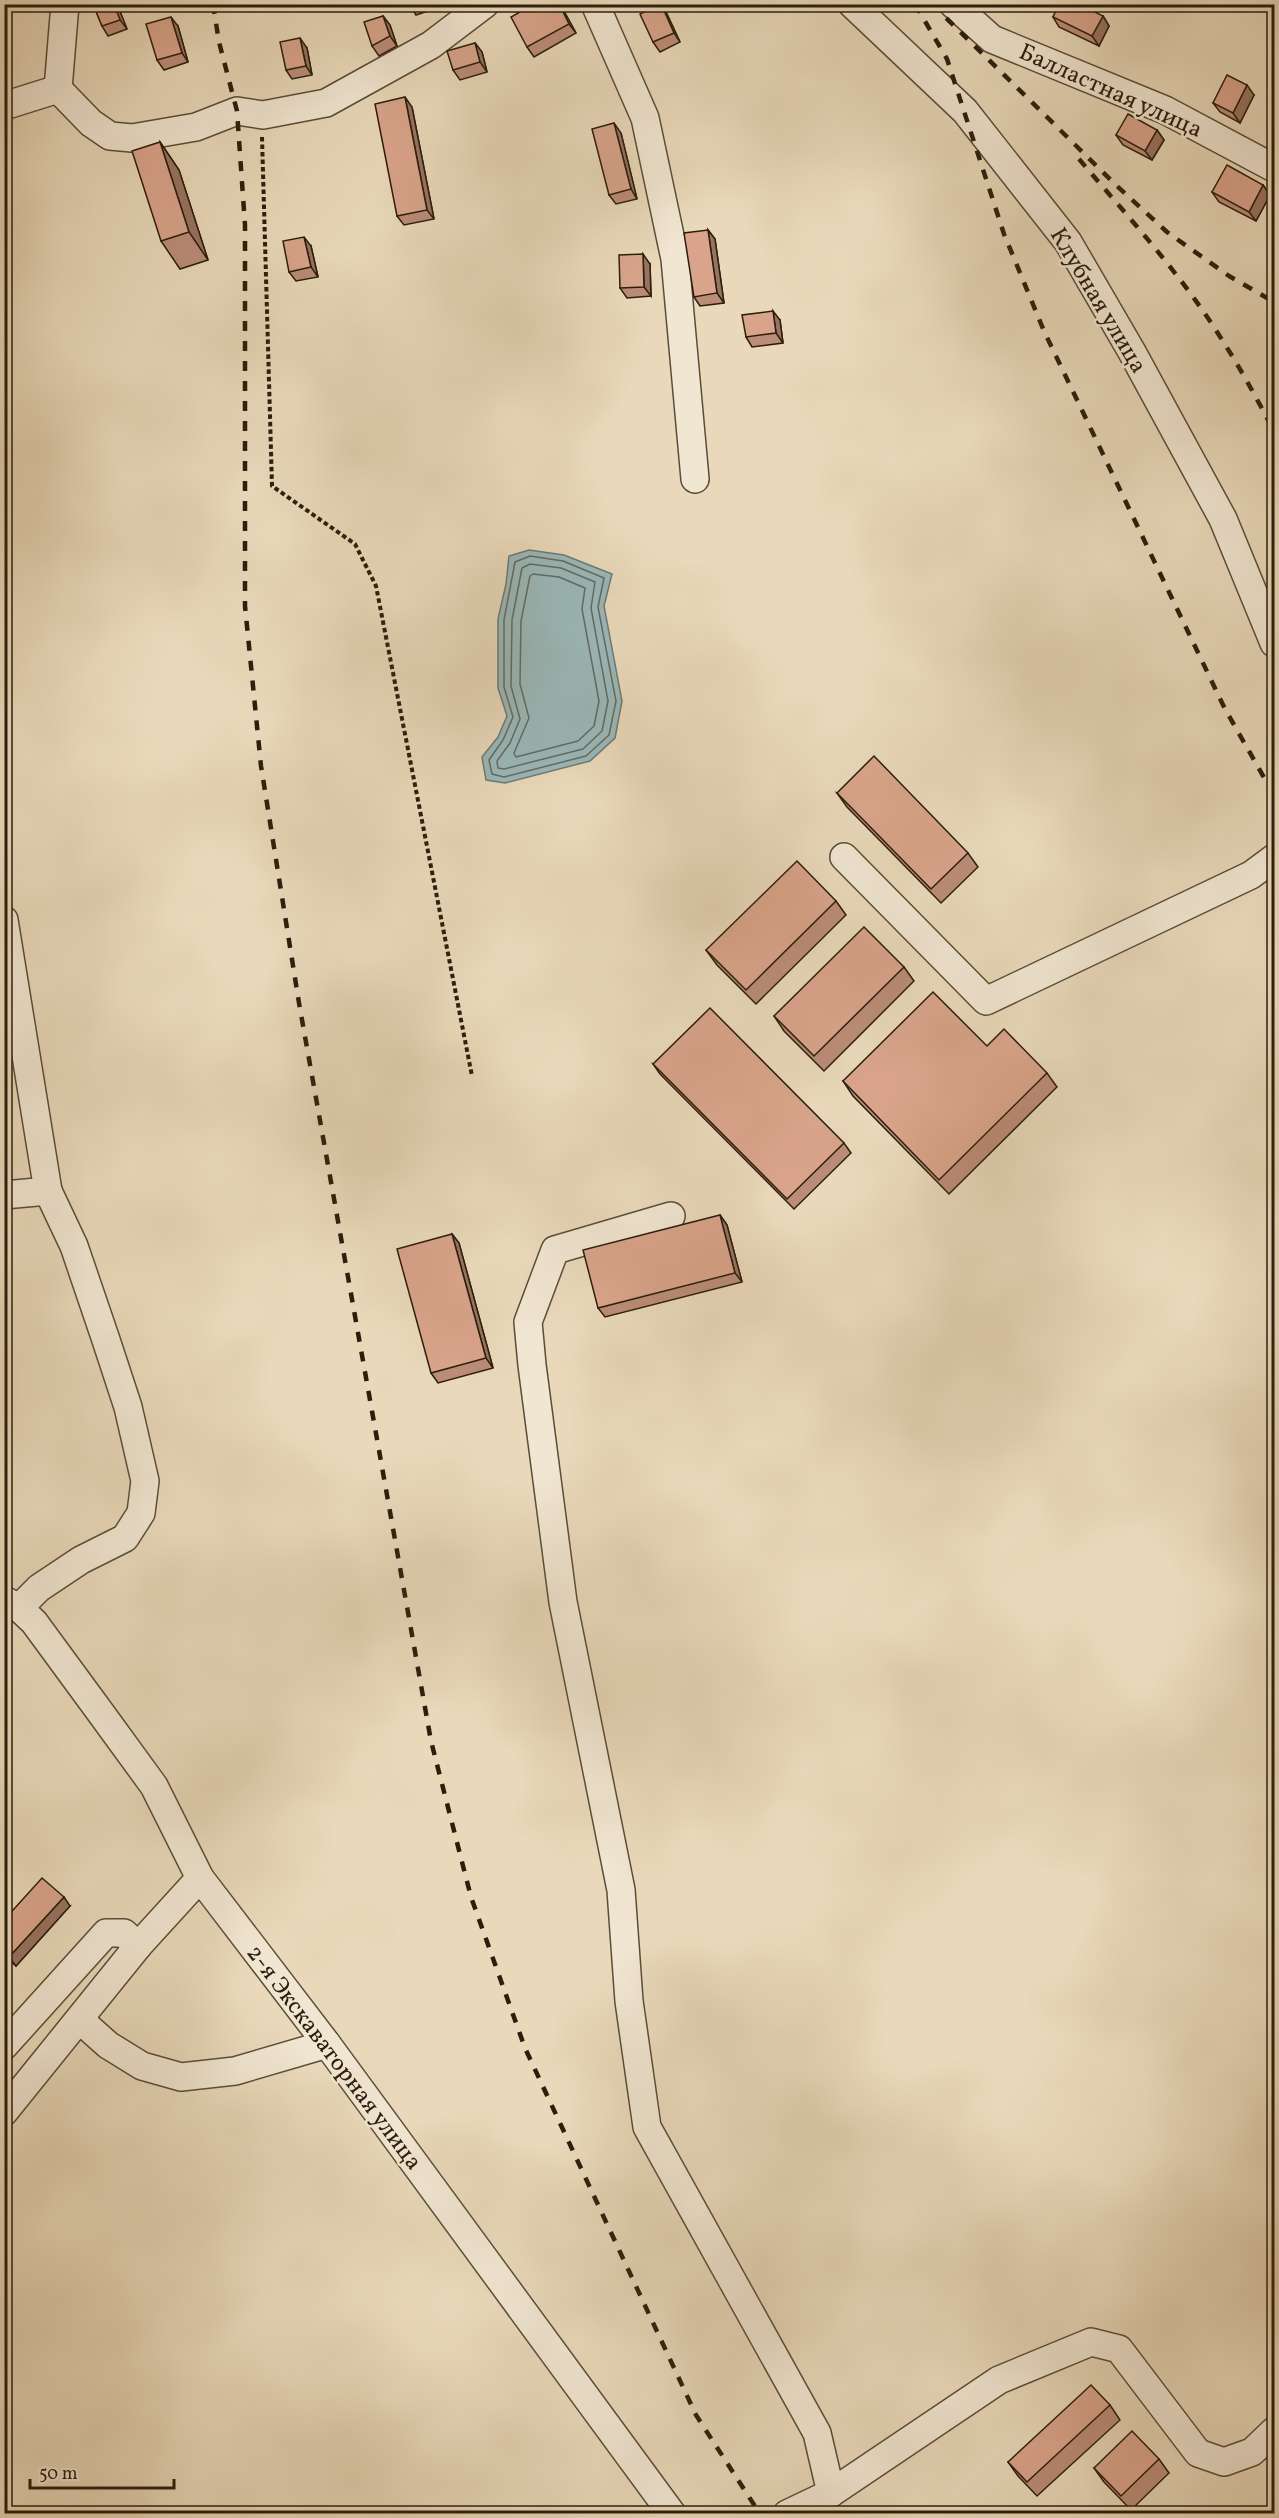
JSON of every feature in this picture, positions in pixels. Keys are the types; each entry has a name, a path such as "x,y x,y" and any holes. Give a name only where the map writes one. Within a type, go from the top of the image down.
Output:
{"street":[{"path":"65,4 58,88 91,123 110,136 132,138 196,127 237,111 263,115 326,103 431,45 485,4"},
{"path":"595,4 645,118 673,248 695,479"},
{"name":"Клубная улица","path":"852,4 965,111 1068,242 1132,352 1223,519 1275,644"},
{"name":"Балластная улица","path":"953,4 992,39 1165,110 1275,168"},
{"path":"4,106 58,88"},
{"path":"844,857 986,1001 1251,876 1275,858"},
{"path":"4,920 48,1191 74,1246 106,1340 128,1407 145,1481 141,1513 125,1538 81,1560 12,1604"},
{"path":"4,1195 48,1191"},
{"path":"671,1216 555,1250 528,1322 532,1365 563,1602 621,1890 629,2001 647,2127 817,2433 831,2493"},
{"name":"2-я Экскаваторная улица","path":"12,1604 34,1622 154,1786 200,1878 327,2044 672,2514"},
{"path":"4,2112 138,1946 200,1878"},
{"path":"4,2046 106,1933 124,1933 138,1946"},
{"path":"80,2020 108,2045 142,2066 181,2077 235,2071 327,2044"},
{"path":"787,2514 831,2493 999,2380 1091,2342 1119,2349 1198,2453 1224,2462 1252,2452 1275,2431"}],"path":[{"path":"263,115 262,167 272,486 355,544 376,586 472,1076"}],"water":[{"path":"529,550 564,555 612,574 604,606 622,701 615,738 590,761 505,783 486,780 482,757 498,737 507,716 498,688 498,619 506,584 509,556"}],"building":[{"path":"93,4 114,4 120,20 102,26"},
{"path":"534,4 559,4 569,24 527,47 511,17"},
{"path":"661,4 674,33 653,42 640,14"},
{"path":"1059,4 1079,4 1103,16 1092,36 1053,17"},
{"path":"383,16 390,36 372,46 364,22"},
{"path":"171,17 182,53 157,60 146,24"},
{"path":"300,38 306,66 286,70 280,42"},
{"path":"475,43 480,62 453,70 447,51"},
{"path":"1227,75 1247,85 1233,113 1213,103"},
{"path":"405,97 427,210 397,216 375,104"},
{"path":"1128,114 1157,130 1145,151 1116,135"},
{"path":"614,123 631,189 609,195 592,129"},
{"path":"160,142 189,232 161,241 132,151"},
{"path":"1227,165 1263,185 1249,212 1212,192"},
{"path":"708,230 717,293 694,297 684,233"},
{"path":"304,237 311,267 289,272 283,241"},
{"path":"643,254 644,287 620,288 619,255"},
{"path":"773,311 776,333 746,337 742,315"},
{"path":"874,756 968,853 931,889 837,793"},
{"path":"797,861 836,901 746,990 706,950"},
{"path":"864,927 904,967 814,1056 774,1016"},
{"path":"933,992 987,1046 1004,1029 1047,1073 939,1180 843,1081"},
{"path":"710,1008 844,1143 787,1199 653,1064"},
{"path":"720,1215 735,1273 598,1308 583,1250"},
{"path":"452,1234 486,1358 431,1373 397,1249"},
{"path":"42,1878 64,1897 9,1957 4,1952 4,1920"},
{"path":"1091,2385 1110,2405 1027,2482 1008,2462"},
{"path":"1132,2431 1159,2459 1121,2496 1094,2468"}],"railway":[{"path":"213,4 219,42 237,111 245,225 245,606 261,766 299,1003 431,1741 471,1897 525,2048 696,2415 760,2514"},
{"path":"915,4 947,59 1004,234 1044,331 1225,709 1274,795"},
{"path":"932,4 1117,186 1167,232 1229,276 1274,302"},
{"path":"1079,159 1191,294 1231,354 1274,431"}]}
